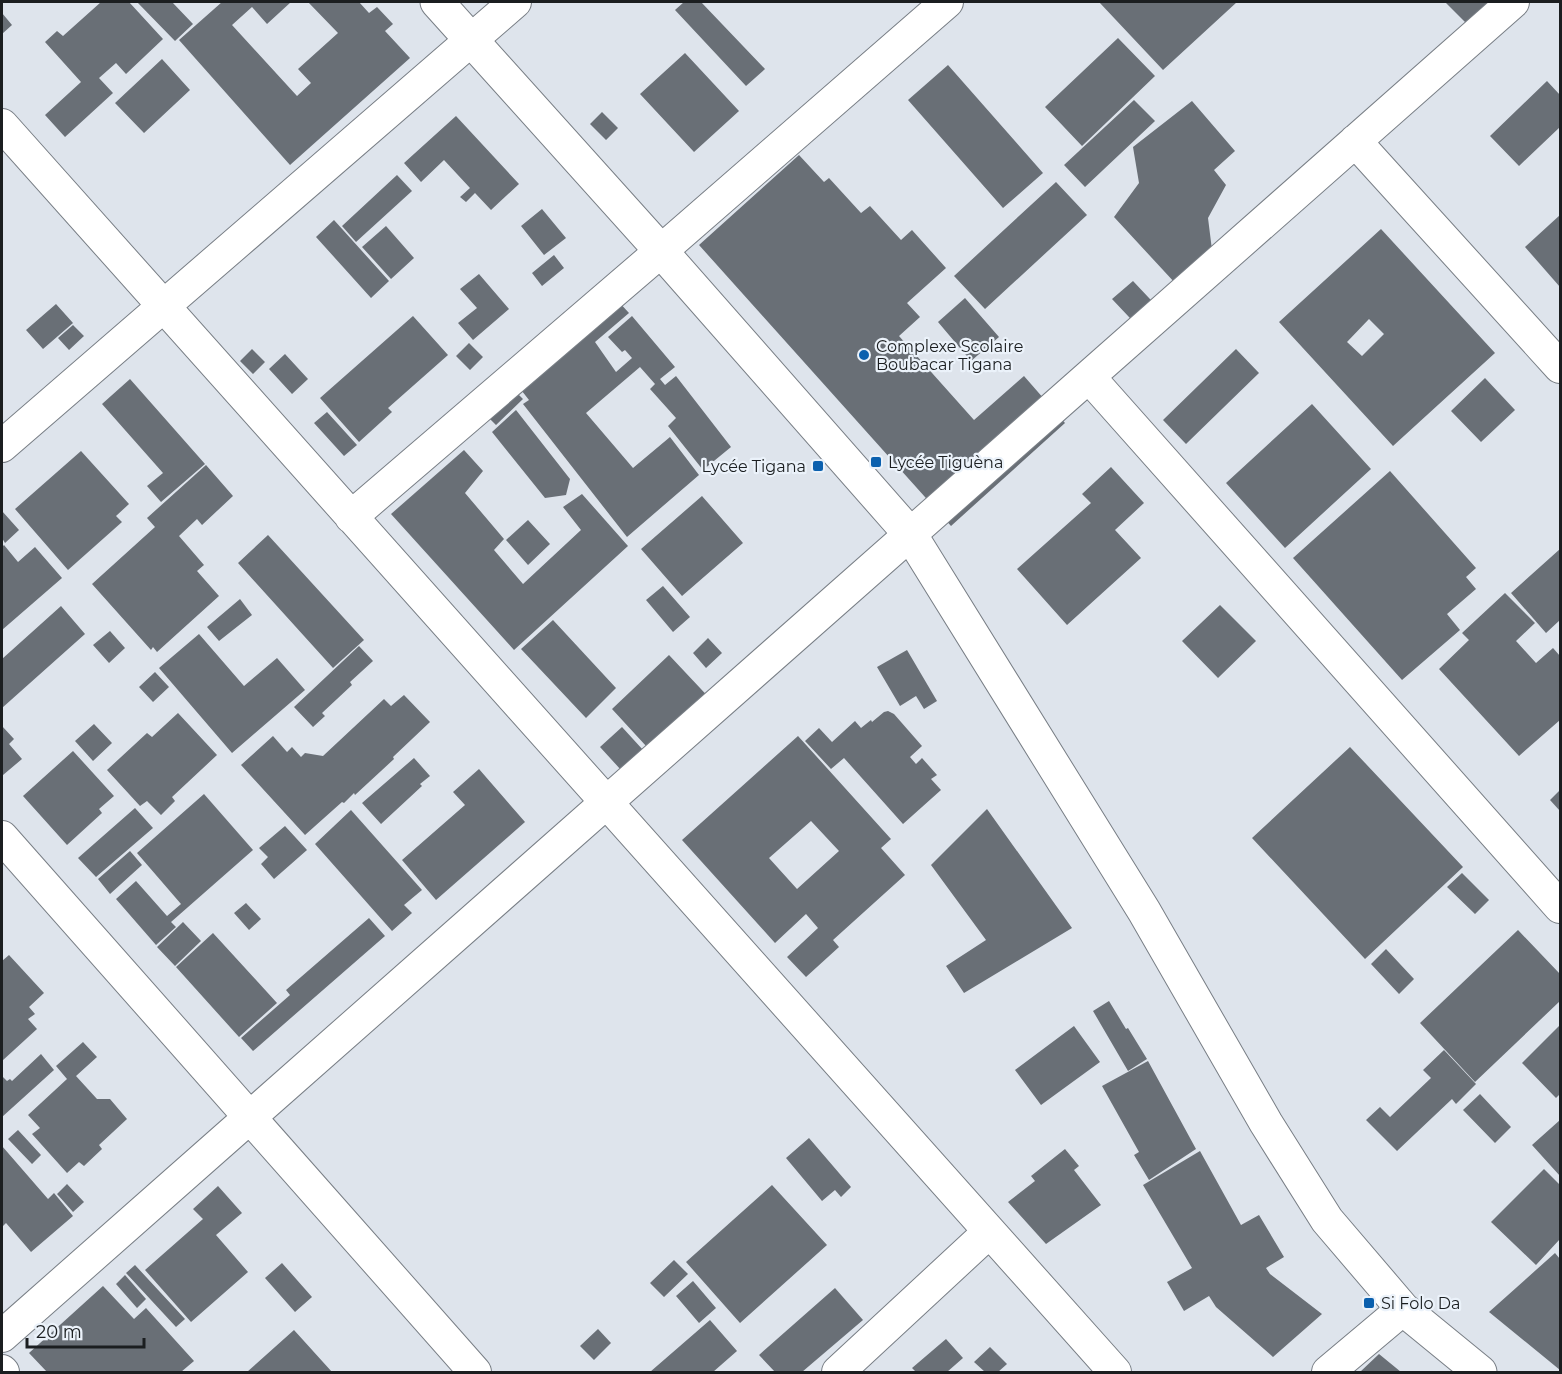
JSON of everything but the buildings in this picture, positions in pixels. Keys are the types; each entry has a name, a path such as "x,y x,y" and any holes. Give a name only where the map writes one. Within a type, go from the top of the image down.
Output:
{"main road":[{"path":"437,2 661,251 910,534 1144,911 1266,1123 1327,1220 1403,1309 1480,1372"}],"street":[{"path":"2,446 515,2"},
{"path":"351,517 947,2"},
{"path":"2,1336 1513,2"},
{"path":"2,125 1115,1372"},
{"path":"1355,141 1560,367"},
{"path":"1089,376 1560,907"},
{"path":"2,837 475,1372"},
{"path":"838,1372 989,1232"},
{"path":"1328,1372 1403,1309"}],"place":[{"name":"Complexe Scolaire Boubacar Tigana","path":"864,355"},
{"name":"Lycée Tiguèna","path":"876,462"},
{"name":"Lycée Tigana","path":"818,466"},
{"name":"Si Folo Da","path":"1369,1303"}]}
